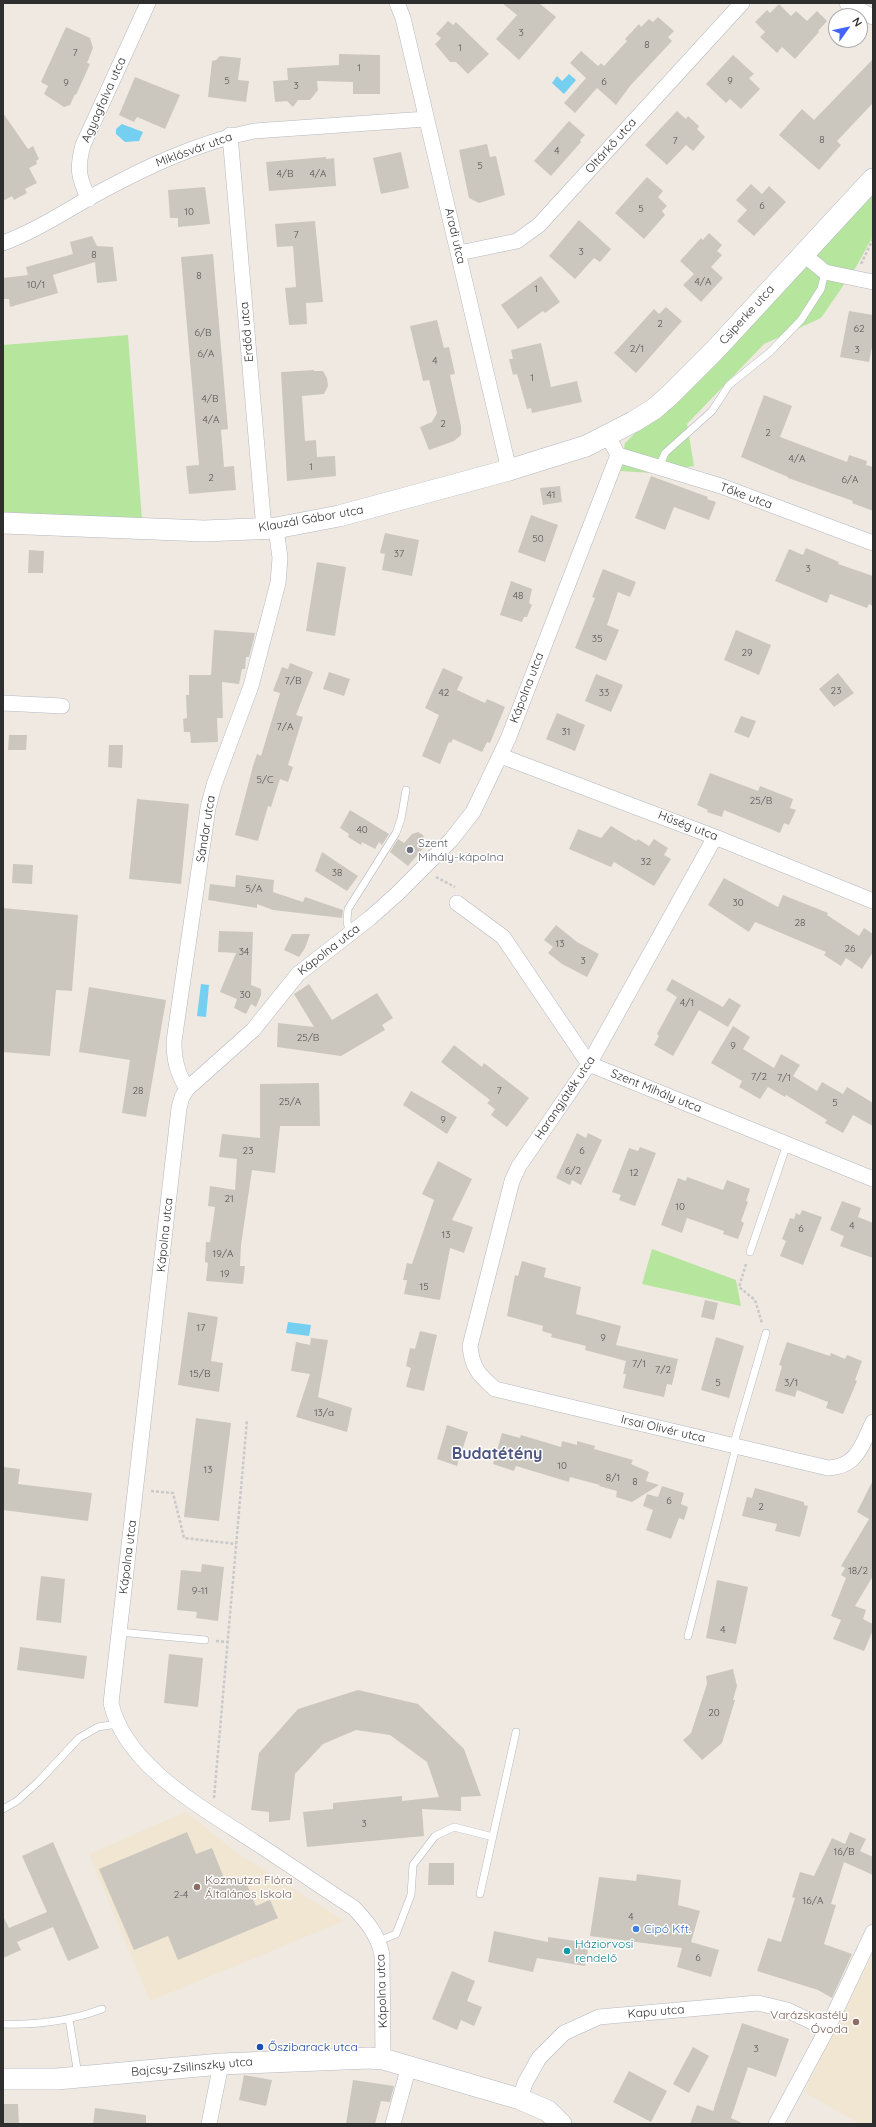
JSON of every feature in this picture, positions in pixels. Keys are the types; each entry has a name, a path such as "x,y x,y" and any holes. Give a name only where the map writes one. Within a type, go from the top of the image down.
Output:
{"street":[{"name":"Agyagfalva utca","path":"89,198 79,178 79,160 83,145 148,3"},
{"name":"Oltárkő utca","path":"459,253 517,241 539,225 742,3"},
{"path":"846,3 873,17"},
{"name":"Aradi utca","path":"400,4 509,470"},
{"name":"Miklósvár utca","path":"3,243 40,226 159,161 230,136 254,131 426,120"},
{"name":"Erdőd utca","path":"230,136 270,528"},
{"name":"Csiperke utca","path":"608,436 654,410 670,396 715,350 873,179"},
{"path":"803,254 825,272 873,282"},
{"path":"608,436 618,455"},
{"name":"Klauzál Gábor utca","path":"3,523 204,531 270,528 339,516 509,470 562,454 608,436"},
{"name":"Tőke utca","path":"618,455 720,486 873,542"},
{"name":"Kápolna utca","path":"383,2059 382,1955 379,1941 370,1925 354,1908 188,1798 152,1767 130,1744 118,1724 110,1696 136,1490 179,1108 182,1097 187,1089 253,1030 298,974 397,894 463,826 473,812 501,756 618,455"},
{"name":"Sándor utca","path":"187,1089 177,1073 174,1059 174,1041 208,808 214,785 251,686 278,583 280,558 270,528"},
{"path":"3,703 62,706"},
{"name":"Hűség utca","path":"501,756 715,837 873,902"},
{"name":"Harangjáték utca","path":"481,1377 471,1360 470,1346 512,1181 519,1166 589,1064 715,837"},
{"path":"458,903 502,937 589,1064"},
{"name":"Szent Mihály utca","path":"589,1064 873,1179"},
{"name":"Irsai Olivér utca","path":"481,1377 495,1389 512,1394 828,1468 842,1467 849,1463 859,1451 873,1422"},
{"path":"776,2124 827,2029 873,1932"},
{"name":"Kapu utca","path":"520,2098 525,2083 539,2058 564,2032 599,2017 758,2003 787,2010 827,2029"},
{"name":"Bajcsy-Zsilinszky utca","path":"3,2079 22,2080 78,2077 221,2064 354,2058 383,2059 520,2098 548,2112 561,2124"},
{"path":"209,2124 221,2064"},
{"path":"392,2124 409,2066"}],"lane":[{"path":"659,467 665,453 712,411 729,385 770,352 801,320 821,289 825,272"},
{"path":"349,934 347,920 348,909 396,833 401,819 406,790"},
{"path":"750,1252 787,1144"},
{"path":"688,1636 735,1446 766,1333"},
{"path":"119,1632 206,1640"},
{"path":"3,1809 17,1801 39,1781 79,1738 98,1727 118,1724"},
{"path":"480,1894 516,1732"},
{"path":"379,1941 396,1934 411,1895 413,1865 435,1836 454,1827 493,1838"},
{"path":"3,2024 50,2023 102,2009"},
{"path":"69,2019 78,2077"}],"path":[{"path":"854,278 873,239"},
{"path":"750,1252 739,1287 755,1300 766,1333"},
{"path":"213,1815 247,1420"},
{"path":"136,1490 173,1493 184,1538 236,1544"}],"shaded area":[{"name":"Kozmutza Flóra Általános Iskola","path":"186,1812 236,1852 344,1921 150,2001 89,1854"},
{"name":"Varázskastély Óvoda","path":"873,1953 873,2124 860,2124 804,2092"}],"green space":[{"path":"873,184 873,236 856,267 821,318 764,344 687,424 694,466 652,473 620,471 625,443 690,379"},
{"path":"128,335 142,520 3,512 3,345"},
{"path":"652,1249 736,1280 741,1306 642,1284"}],"water":[{"path":"569,74 576,80 564,94 552,83 557,76 562,81"},
{"path":"122,124 143,132 139,141 125,142 116,134 116,129"},
{"path":"201,984 209,985 206,1017 197,1016"},
{"path":"288,1322 311,1325 309,1336 286,1333"}],"building":[{"path":"502,3 539,3 556,17 519,60 496,39 517,15"},
{"path":"779,4 791,16 796,11 807,21 817,11 827,21 795,59 782,47 777,53 760,37 765,32 755,22 767,10 770,13"},
{"path":"658,17 674,31 668,37 672,41 630,86 616,105 597,88 575,113 564,103 586,78 570,63 581,51 598,66 601,63 604,66 627,41 625,39 639,24 641,27 649,19 653,22"},
{"path":"448,21 453,25 456,22 489,54 468,74 456,62 450,62 435,44 441,38 436,34"},
{"path":"66,27 90,38 93,48 87,63 90,64 76,95 75,94 70,105 64,107 44,94 48,86 41,82"},
{"path":"339,54 380,55 380,94 353,94 353,82 317,81 318,90 310,100 298,100 293,107 287,101 275,102 273,81 288,80 287,68 339,65"},
{"path":"733,55 754,74 749,78 760,89 741,109 730,99 726,103 706,84"},
{"path":"220,56 241,58 238,80 249,81 246,102 208,97 212,61 216,60"},
{"path":"873,59 873,103 837,141 841,145 819,170 779,135 802,109 814,120"},
{"path":"135,77 180,95 165,129 137,117 134,122 119,115"},
{"path":"677,111 686,119 688,116 699,126 697,129 705,137 693,151 686,145 667,165 645,145"},
{"path":"3,113 28,149 33,146 39,159 36,161 37,164 29,168 37,183 25,189 27,193 14,200 12,196 3,201"},
{"path":"569,121 585,135 580,140 581,142 551,176 534,161"},
{"path":"487,144 490,157 496,156 505,195 479,203 469,198 459,150"},
{"path":"401,152 409,188 381,194 373,158"},
{"path":"326,157 326,159 334,158 336,186 269,191 266,162"},
{"path":"647,177 663,191 658,197 667,206 662,211 665,215 644,239 615,213"},
{"path":"751,184 762,194 769,186 786,202 754,236 737,221 747,210 736,200"},
{"path":"205,187 210,224 178,227 178,218 170,218 168,190"},
{"path":"579,220 611,249 600,262 594,258 575,279 549,256"},
{"path":"315,221 323,302 306,303 307,324 289,325 285,288 296,287 293,246 277,247 275,224"},
{"path":"709,233 722,245 717,251 722,255 711,267 723,278 701,302 683,285 694,274 680,261 701,238 703,240"},
{"path":"92,236 97,246 113,247 117,281 97,283 95,262 53,275 58,293 10,307 9,299 3,299 3,278 28,275 26,267 73,254 70,242"},
{"path":"213,254 228,429 221,430 224,467 234,466 236,490 189,494 186,466 199,465 181,257"},
{"path":"541,276 560,302 545,313 543,311 518,329 501,305"},
{"path":"666,307 682,321 636,373 614,353 654,309 659,314"},
{"path":"849,311 873,315 873,342 869,362 840,357"},
{"path":"437,320 444,348 449,347 455,374 450,375 461,426 461,435 454,441 429,450 420,427 432,422 437,413 429,380 423,381 410,326"},
{"path":"541,343 551,387 577,381 582,402 532,413 531,408 527,409 517,374 513,375 509,359 513,359 511,350"},
{"path":"314,370 323,371 327,378 328,386 324,394 302,396 305,441 316,440 317,457 335,456 336,476 287,481 281,372"},
{"path":"764,395 792,406 780,437 847,462 849,455 867,461 866,465 873,467 873,511 852,503 853,501 788,478 741,457"},
{"path":"651,476 708,497 707,499 716,502 709,520 674,507 665,530 635,518"},
{"path":"560,486 562,502 543,505 540,488"},
{"path":"531,515 558,525 545,562 518,552"},
{"path":"385,533 419,540 412,576 382,570 385,554 380,553"},
{"path":"806,548 839,562 838,564 873,576 873,606 869,604 867,608 830,594 827,603 775,581 789,549 803,555"},
{"path":"29,550 44,551 43,573 28,573"},
{"path":"317,562 346,567 335,636 306,631"},
{"path":"603,569 636,582 630,597 618,592 607,625 619,630 606,661 575,648 595,598 592,597"},
{"path":"511,581 532,589 529,603 532,605 527,617 524,617 522,622 500,615"},
{"path":"214,630 255,633 249,657 246,657 245,669 242,669 239,684 222,682 223,718 217,718 218,742 191,743 190,732 184,732 183,719 187,718 186,695 189,695 189,675 211,675"},
{"path":"736,630 771,645 759,675 724,660"},
{"path":"290,663 313,672 296,715 303,717 288,765 293,767 288,782 280,779 271,807 268,806 258,841 235,835 253,766 257,754 261,756 280,693 273,691 282,667 288,669"},
{"path":"443,668 463,677 457,690 485,703 487,699 505,707 490,743 487,742 482,752 453,739 451,743 449,742 440,764 422,756 439,715 425,708"},
{"path":"329,672 350,679 344,696 323,689"},
{"path":"838,673 854,693 834,707 819,689"},
{"path":"596,674 623,685 611,712 585,701"},
{"path":"557,713 585,725 575,751 546,739"},
{"path":"741,716 756,721 749,738 734,732"},
{"path":"9,735 27,735 26,750 8,750"},
{"path":"109,745 123,745 122,768 108,767"},
{"path":"710,773 758,791 760,786 793,799 790,808 796,810 789,825 784,823 780,833 724,810 722,817 707,812 708,810 697,805"},
{"path":"137,799 189,804 181,884 129,879"},
{"path":"350,810 389,834 382,845 379,842 375,849 362,842 361,845 348,837 349,834 340,828"},
{"path":"611,826 636,841 638,839 649,846 654,839 668,848 664,855 671,859 654,886 614,862 611,867 569,849 578,829 601,838"},
{"name":"Szent Mihály-kápolna","path":"418,832 423,835 426,845 408,866 390,852 398,839 404,843 412,834"},
{"path":"322,852 358,876 347,891 315,871"},
{"path":"13,864 33,865 32,884 12,883"},
{"path":"236,875 274,880 273,892 303,902 305,897 343,910 342,918 273,910 257,904 257,908 208,900 210,884 235,887"},
{"path":"724,878 778,907 783,895 828,913 827,915 859,936 864,928 873,934 873,952 862,969 846,958 841,966 824,955 826,952 755,922 749,932 708,905"},
{"path":"3,908 78,915 72,991 56,990 50,1056 3,1052"},
{"path":"556,925 577,942 599,954 587,977 562,964 548,953 553,947 544,940"},
{"path":"219,931 253,932 251,985 261,989 261,995 256,1007 251,1004 246,1014 234,1008 237,999 220,992 236,953 218,952"},
{"path":"292,934 310,934 305,948 299,957 284,950"},
{"path":"672,979 723,1007 729,998 741,1005 728,1027 699,1010 673,1056 654,1045 659,1036 657,1034 677,997 666,990"},
{"path":"309,984 332,1020 377,993 393,1018 382,1025 385,1030 341,1056 277,1047 278,1023 314,1027 294,994"},
{"path":"89,987 166,1000 146,1117 122,1113 130,1060 79,1052"},
{"path":"733,1026 750,1037 743,1049 774,1068 781,1054 800,1065 793,1076 817,1091 822,1082 843,1094 847,1087 873,1103 873,1126 853,1115 843,1133 825,1123 827,1120 786,1095 785,1097 768,1087 760,1099 739,1087 742,1081 711,1063"},
{"path":"454,1045 482,1067 484,1063 529,1098 507,1127 491,1115 495,1109 487,1103 490,1100 441,1062"},
{"path":"319,1083 320,1126 280,1126 275,1173 252,1170 241,1245 240,1266 245,1266 243,1284 206,1281 208,1263 205,1262 206,1242 210,1242 215,1207 208,1206 210,1186 235,1190 237,1159 219,1157 222,1134 260,1138 260,1084"},
{"path":"411,1091 457,1117 447,1134 403,1105"},
{"path":"577,1133 586,1138 588,1133 602,1140 581,1185 572,1180 570,1185 556,1178"},
{"path":"640,1147 656,1153 635,1206 619,1200 621,1195 612,1192 629,1148 638,1151"},
{"path":"438,1161 472,1179 452,1220 473,1227 464,1253 450,1248 440,1300 404,1294 407,1280 403,1280 407,1263 412,1264 434,1200 422,1194"},
{"path":"687,1177 723,1190 727,1180 750,1189 746,1201 748,1202 741,1221 744,1223 738,1239 723,1234 724,1231 687,1218 682,1233 661,1225 678,1178 686,1181"},
{"path":"842,1201 861,1208 858,1217 873,1223 873,1258 840,1246 844,1236 830,1230"},
{"path":"802,1210 822,1217 803,1265 780,1256 786,1241 782,1239 790,1218 794,1219 796,1213 800,1215"},
{"path":"522,1261 546,1268 544,1277 581,1287 576,1314 621,1326 616,1345 678,1359 672,1385 667,1384 664,1397 623,1388 626,1374 623,1374 626,1361 585,1350 586,1346 551,1337 552,1334 542,1331 543,1326 507,1316 515,1275 518,1276"},
{"path":"705,1300 718,1303 714,1320 701,1317"},
{"path":"188,1312 218,1317 211,1361 223,1363 219,1392 178,1385"},
{"path":"420,1331 437,1335 424,1391 406,1387 411,1368 406,1366 410,1348 415,1349"},
{"path":"716,1337 744,1346 729,1398 701,1390"},
{"path":"311,1338 328,1340 318,1397 352,1408 347,1432 296,1417 310,1374 291,1371 296,1342 310,1345"},
{"path":"787,1342 830,1356 831,1353 845,1359 847,1355 862,1361 855,1380 857,1381 843,1414 826,1408 828,1402 797,1390 795,1397 775,1391 782,1366 779,1365"},
{"path":"196,1418 231,1423 219,1521 184,1517"},
{"path":"447,1425 468,1432 457,1466 437,1459"},
{"path":"502,1433 520,1438 521,1435 561,1447 562,1441 577,1445 577,1441 595,1446 594,1449 633,1460 631,1464 649,1472 646,1481 659,1485 632,1502 616,1497 617,1491 570,1477 569,1482 516,1466 514,1471 493,1464"},
{"path":"3,1467 20,1469 18,1484 92,1493 88,1521 3,1510"},
{"path":"873,1480 873,1576 855,1606 866,1610 863,1619 873,1624 873,1630 864,1651 833,1639 841,1620 831,1616 846,1578 841,1575 845,1568 841,1566 869,1519 857,1512"},
{"path":"662,1486 684,1493 681,1504 688,1507 684,1520 679,1518 671,1539 646,1530 653,1510 643,1506 647,1494 658,1497"},
{"path":"755,1488 804,1502 804,1505 808,1506 800,1537 775,1531 777,1524 742,1516 747,1497 752,1498"},
{"path":"202,1564 224,1567 218,1621 196,1618 197,1612 177,1610 181,1570 201,1572"},
{"path":"41,1576 65,1579 61,1623 36,1620"},
{"path":"717,1580 748,1587 736,1644 706,1638"},
{"path":"20,1647 87,1656 84,1679 17,1670"},
{"path":"169,1654 203,1658 198,1707 164,1703"},
{"path":"733,1669 737,1686 733,1700 735,1700 722,1743 702,1760 683,1740 691,1733 707,1684 706,1676"},
{"path":"358,1690 418,1704 464,1749 481,1796 461,1797 461,1811 422,1809 424,1836 307,1847 303,1812 333,1809 333,1803 402,1796 402,1801 439,1797 427,1762 390,1735 356,1730 323,1744 295,1774 290,1820 269,1822 269,1812 251,1810 259,1753 298,1709"},
{"path":"187,1832 196,1854 212,1848 226,1883 240,1877 243,1883 246,1882 256,1906 270,1900 278,1918 178,1960 168,1936 134,1950 99,1869"},
{"path":"850,1832 866,1839 860,1851 873,1857 873,1875 844,1862 831,1904 836,1905 824,1944 852,1954 832,1998 818,1990 757,1971 768,1938 781,1942 795,1898 792,1897 800,1872 814,1876 832,1838 845,1844"},
{"path":"53,1842 99,1948 68,1961 53,1927 17,1942 21,1950 3,1958 3,1916 9,1928 47,1912 22,1856"},
{"path":"429,1863 454,1863 454,1885 428,1885"},
{"path":"637,1874 681,1880 678,1905 700,1911 691,1942 719,1950 711,1977 677,1967 682,1948 590,1936 599,1877 636,1881"},
{"path":"494,1931 548,1942 548,1937 589,1943 585,1966 537,1958 533,1972 488,1962"},
{"path":"452,1971 475,1981 467,2001 482,2007 474,2026 461,2020 457,2030 432,2019"},
{"path":"742,2023 789,2039 776,2077 748,2067 731,2118 744,2124 690,2124 697,2105 713,2111"},
{"path":"693,2047 709,2056 689,2093 673,2084"},
{"path":"629,2071 667,2091 651,2122 613,2102"},
{"path":"244,2075 272,2080 266,2106 239,2100"},
{"path":"353,2080 394,2086 390,2102 381,2101 375,2124 346,2124"},
{"path":"3,2104 18,2104 19,2124 3,2124"},
{"path":"95,2108 146,2115 146,2124 93,2124"}],"place":[{"name":"Szent Mihály-kápolna","path":"410,850"},
{"name":"Kozmutza Flóra Általános Iskola","path":"197,1887"},
{"name":"Cipó Kft.","path":"636,1929"},
{"name":"Háziorvosi rendelő","path":"567,1951"},
{"name":"Varázskastély Óvoda","path":"856,2022"},
{"name":"Őszibarack utca","path":"260,2047"}],"district":[{"name":"Budatétény","path":"497,1454"}]}
